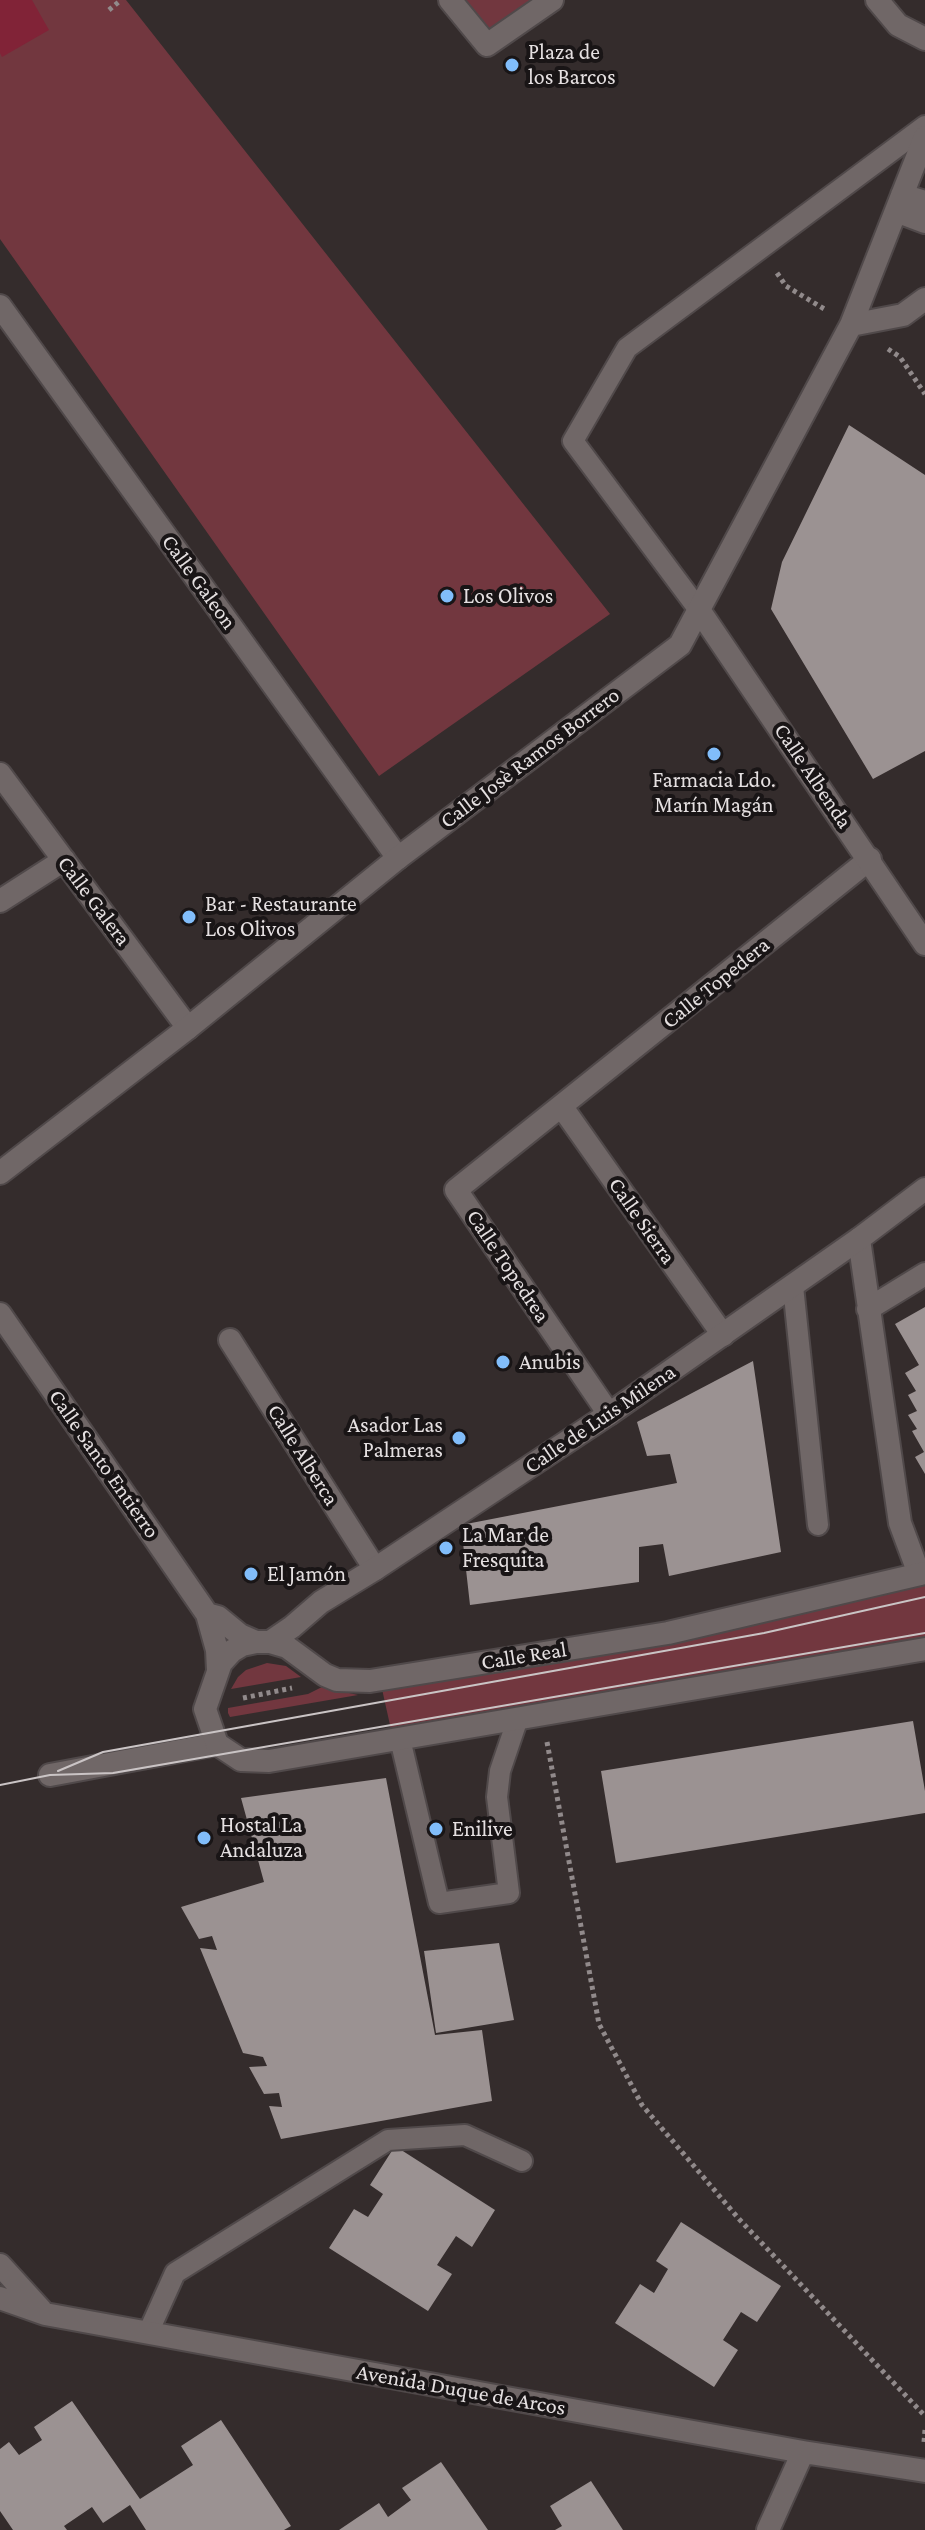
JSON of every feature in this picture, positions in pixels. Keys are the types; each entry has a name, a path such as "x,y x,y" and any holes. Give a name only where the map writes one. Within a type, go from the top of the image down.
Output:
{"street":[{"path":"450,0 487,45 552,0"},
{"path":"877,0 898,25 925,39"},
{"name":"Calle Josè Ramos Borrero","path":"0,1173 188,1028 398,858 680,645 851,325 925,137"},
{"path":"899,203 925,202"},
{"path":"899,203 925,222"},
{"path":"851,325 903,315 925,299"},
{"name":"Calle Galeon","path":"0,306 398,858"},
{"name":"Calle Albenda","path":"699,610 925,944"},
{"name":"Calle Galera","path":"0,774 188,1028"},
{"name":"Calle Topedera","path":"562,1107 870,859"},
{"path":"0,901 64,860"},
{"name":"Calle Sierra","path":"562,1107 723,1335"},
{"name":"Calle Topedrea","path":"562,1107 456,1190 609,1414"},
{"name":"Calle de Luis Milena","path":"263,1642 292,1627 321,1602 609,1414 793,1286 925,1189"},
{"path":"859,1239 900,1523 922,1574"},
{"path":"868,1309 925,1274"},
{"name":"Calle Santo Entierro","path":"0,1314 207,1614"},
{"name":"Calle Alberca","path":"230,1340 375,1569"},
{"name":"Calle Real","path":"207,1614 218,1617 240,1635 287,1647 325,1675 337,1680 370,1681 668,1633 922,1574"},
{"path":"300,1656 307,1629 321,1602"},
{"path":"207,1614 217,1650 218,1670"},
{"path":"263,1642 242,1645 221,1663 205,1709 217,1744 241,1760 269,1761 925,1649"},
{"path":"50,1775 217,1744"},
{"path":"0,2265 45,2314"},
{"name":"Avenida Duque de Arcos","path":"0,2298 45,2314 803,2452 925,2471"},
{"path":"768,2530 803,2452"}],"lane":[{"path":"699,610 573,441 627,348 925,126"},
{"path":"793,1286 818,1525"},
{"path":"400,1739 439,1903 509,1893 497,1797 500,1771 518,1718"},
{"path":"148,2333 175,2273 388,2140 465,2135 522,2161"}],"path":[{"path":"109,10 121,0"},
{"path":"542,1714 599,2024 642,2105 739,2219 925,2416"}],"shaded area":[{"name":"Los Olivos","path":"0,0 126,0 610,614 379,776 0,239"},
{"path":"0,0 32,0 49,30 2,57"},
{"path":"450,0 552,0 487,45"},
{"path":"925,1585 925,1640 392,1734 382,1689 764,1622"},
{"path":"267,1663 286,1666 301,1677 231,1689 246,1670"},
{"path":"322,1687 358,1695 230,1717 228,1713 228,1708 308,1694"}],"building":[{"path":"849,425 925,475 925,751 873,779 771,609 782,562"},
{"path":"925,1307 925,1474 915,1457 924,1452 912,1431 917,1429 908,1415 917,1411 908,1395 916,1391 905,1373 919,1365 895,1324"},
{"path":"753,1361 781,1552 669,1576 663,1544 639,1547 639,1582 470,1605 461,1525 677,1483 670,1454 647,1456 637,1422"},
{"path":"913,1721 925,1791 925,1813 616,1863 601,1771"},
{"path":"386,1778 435,2035 482,2030 492,2101 281,2139 269,2106 282,2107 279,2093 264,2094 249,2067 267,2066 263,2057 243,2053 200,1948 217,1950 212,1936 199,1939 181,1907 264,1882 241,1798"},
{"path":"499,1943 514,2020 436,2033 424,1951"},
{"path":"395,2146 495,2210 472,2247 456,2236 437,2265 452,2274 428,2311 329,2248 354,2209 368,2217 383,2194 370,2185"},
{"path":"681,2222 781,2286 757,2322 741,2312 723,2340 738,2350 714,2387 615,2323 640,2284 654,2293 668,2269 656,2261"},
{"path":"72,2401 140,2499 193,2465 181,2446 221,2420 291,2526 284,2530 146,2530 130,2505 103,2523 92,2507 64,2526 67,2530 13,2530 0,2511 0,2449 9,2442 19,2455 42,2440 34,2427"},
{"path":"441,2462 488,2530 339,2530 379,2503 388,2517 411,2500 402,2488"},
{"path":"591,2481 623,2530 555,2530 562,2526 550,2506"}],"tram line":[{"path":"58,1771 103,1752 764,1633 925,1597"},
{"path":"0,1785 50,1775 113,1773 925,1633"}],"place":[{"name":"Plaza de los Barcos","path":"512,65"},
{"name":"Los Olivos","path":"447,596"},
{"name":"Farmacia Ldo. Marín Magán","path":"714,754"},
{"name":"Bar - Restaurante Los Olivos","path":"189,917"},
{"name":"Anubis","path":"503,1362"},
{"name":"Asador Las Palmeras","path":"459,1438"},
{"name":"La Mar de Fresquita","path":"446,1548"},
{"name":"El Jamón","path":"251,1574"},
{"name":"Enilive","path":"436,1829"},
{"name":"Hostal La Andaluza","path":"204,1838"}]}
